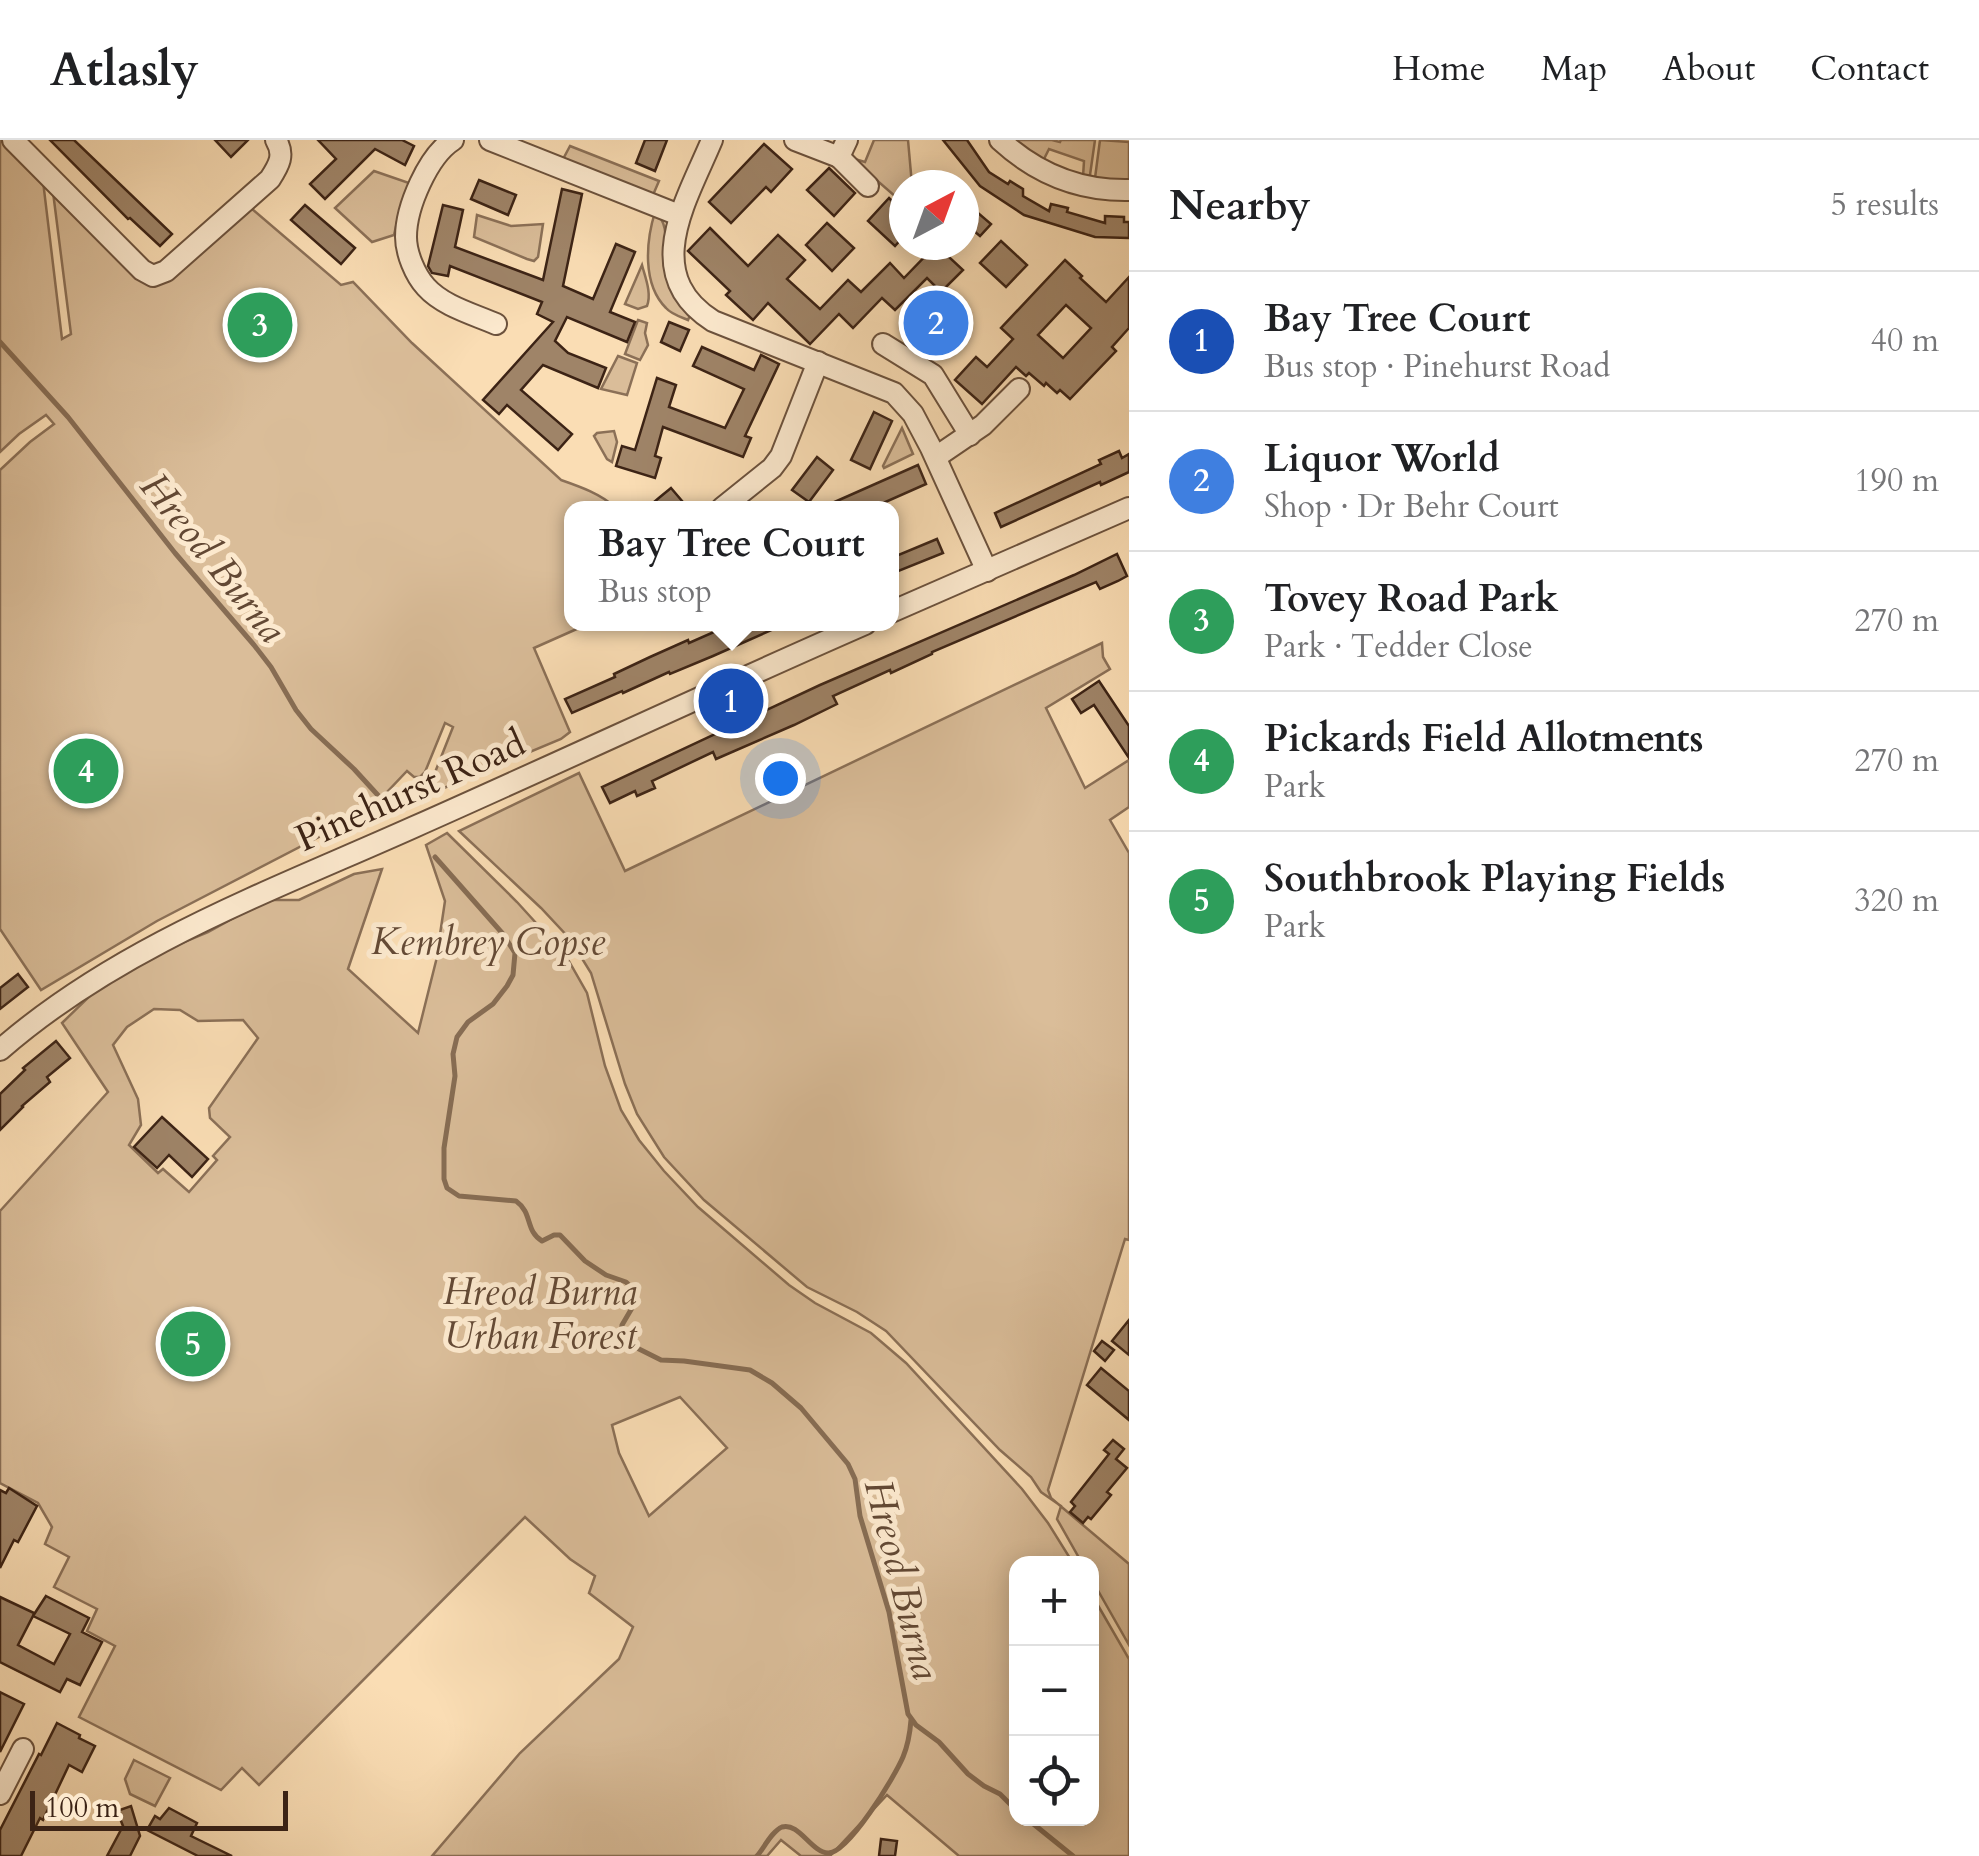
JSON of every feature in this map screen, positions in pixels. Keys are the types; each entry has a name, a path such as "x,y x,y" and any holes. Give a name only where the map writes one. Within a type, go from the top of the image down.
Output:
{"street":[{"path":"13,140 142,270 153,276 166,271 270,179 280,160 276,140"},
{"path":"453,140 438,151 422,182 408,222 408,250 427,289 449,304 496,324"},
{"path":"490,140 679,215"},
{"path":"712,140 679,215 673,246 675,271 684,293 713,321 894,393 913,414 936,457 987,571"},
{"path":"796,140 843,148 868,186"},
{"path":"1000,140 1031,164 1073,183 1129,190"},
{"path":"883,344 932,374 970,434"},
{"path":"731,501 781,456 818,362"},
{"path":"936,457 983,425 1019,389"},
{"path":"899,609 1129,508"},
{"name":"Pinehurst Road","path":"0,1050 56,1006 145,950 849,631"},
{"path":"0,1794 23,1749"}],"green space":[{"path":"0,140 43,181 62,339 71,334 53,192 141,277 251,208 341,285 353,282 412,343 561,480 606,501 564,501 564,631 572,631 534,648 570,732 432,793 428,790 453,727 445,723 425,772 414,777 407,771 369,811 157,921 41,990 0,929 0,470 54,424 46,415 0,452"},
{"path":"874,140 908,140 911,170 889,170 889,191 858,160 865,162"},
{"path":"1006,140 1095,140 1089,182 1083,177 1084,161 1049,149 1043,161"},
{"path":"1100,140 1129,142 1129,185 1095,178"},
{"path":"570,146 659,181 653,195 562,161"},
{"path":"374,171 409,183 394,235 372,242 335,208"},
{"path":"655,212 664,225 668,278 691,313 688,320 668,310 653,287 648,249"},
{"path":"477,215 511,226 543,224 538,257 534,261 527,259 474,237"},
{"path":"642,265 648,301 647,306 638,309 625,304"},
{"path":"638,320 647,323 648,345 640,360 625,354"},
{"path":"618,356 637,363 627,395 601,389"},
{"path":"902,428 913,454 884,468 883,466"},
{"path":"614,431 617,442 612,462 594,436"},
{"path":"1102,643 1103,657 1110,669 1046,708 1085,788 1129,760 1129,807 1110,820 1129,853 1129,1240 1125,1239 1048,1490 1058,1504 1041,1492 1031,1477 886,1331 807,1287 704,1200 664,1157 637,1114 591,973 570,939 459,831 579,773 625,871"},
{"path":"447,833 566,956 587,993 605,1066 621,1110 664,1171 698,1207 789,1285 871,1333 906,1363 1022,1489 1048,1523 1069,1556 1009,1556 1009,1826 1099,1826 1099,1607 1129,1659 1129,1856 959,1856 887,1795 830,1856 801,1856 781,1840 767,1856 432,1856 520,1753 619,1659 633,1627 589,1593 595,1576 570,1559 525,1517 259,1785 242,1768 221,1790 79,1717 115,1646 87,1631 97,1609 54,1587 69,1557 45,1544 52,1527 38,1503 0,1483 0,1211 108,1092 62,1023 100,986 266,900 299,900 354,874 382,869 348,969 418,1033 436,961 445,901 426,845","holes":["154,1009 180,1010 198,1021 243,1020 258,1038 209,1108 210,1118 230,1137 213,1156 217,1160 189,1192 163,1169 158,1173 129,1145 141,1125 138,1099 113,1045 127,1027","680,1397 727,1448 649,1516 619,1453 612,1425"]},
{"path":"1061,1506 1129,1564 1129,1645 1099,1592 1099,1556 1078,1556 1057,1519"},
{"path":"134,1760 170,1778 155,1806 130,1794 125,1779"}],"building":[{"path":"50,140 74,140 172,234 160,246"},
{"path":"215,140 248,140 231,157"},
{"path":"318,140 402,140 414,146 405,165 375,149 325,199 310,184 336,159"},
{"path":"645,140 667,140 655,171 636,163"},
{"path":"943,140 967,140 989,172 1023,189 1023,196 1049,211 1051,204 1105,223 1105,216 1124,217 1124,222 1129,222 1129,238 1095,237 1024,215 980,186 979,170 967,170"},
{"path":"764,144 792,169 771,192 766,187 731,223 709,202"},
{"path":"829,168 855,193 834,216 807,190"},
{"path":"479,180 516,195 508,215 471,199"},
{"path":"562,189 582,194 563,286 593,299 616,244 635,252 610,312 635,322 627,342 567,317 555,341 568,353 606,368 598,388 543,365 521,390 572,434 558,450 507,405 499,414 483,400 553,322 537,314 542,302 450,266 448,276 432,273 428,266 443,205 463,210 455,247 543,280"},
{"path":"889,198 889,240 868,221"},
{"path":"305,205 355,248 341,264 291,220"},
{"path":"979,214 991,224 979,235"},
{"path":"827,223 854,248 832,271 806,245"},
{"path":"710,228 748,266 778,235 805,260 787,279 820,309 848,280 861,292 890,263 904,278 921,260 952,260 963,270 941,292 927,278 895,310 882,298 853,328 839,314 810,344 768,303 753,320 726,295 730,291 688,251"},
{"path":"1001,241 1027,265 1006,287 980,263"},
{"path":"1065,260 1106,302 1129,277 1129,328 1112,347 1116,351 1070,399 1016,367 982,404 955,380 976,357 987,367 1013,339 1001,328","holes":["1066,305 1091,328 1063,358 1038,335"]},
{"path":"930,313 957,339 943,353 916,328"},
{"path":"669,322 689,330 680,351 661,342"},
{"path":"702,347 754,370 761,355 779,364 745,436 751,438 743,457 663,427 655,456 661,458 655,478 616,466 622,446 635,450 657,378 676,385 669,407 725,428 744,389 693,366"},
{"path":"874,412 892,421 870,469 851,460"},
{"path":"1119,451 1122,458 1129,454 1129,472 1001,527 995,513 1101,464 1099,460"},
{"path":"817,457 833,470 810,501 792,490"},
{"path":"918,465 926,484 888,501 837,501"},
{"path":"671,488 682,501 655,501"},
{"path":"937,539 943,553 899,571 899,555"},
{"path":"1117,554 1127,576 1118,581 1100,589 1096,582 891,673 890,670 833,696 837,704 716,759 713,752 652,781 655,788 637,796 635,791 610,803 602,787 820,685"},
{"path":"716,631 769,631 572,713 565,699 650,657 688,640 689,643"},
{"path":"1099,681 1129,726 1129,758 1094,705 1081,713 1072,699"},
{"path":"18,974 28,987 0,1009 0,988"},
{"path":"56,1041 70,1058 47,1077 50,1082 0,1130 0,1094 23,1068"},
{"path":"162,1117 208,1159 192,1177 169,1155 157,1168 134,1147"},
{"path":"1129,1320 1129,1355 1112,1341"},
{"path":"1102,1341 1114,1350 1105,1361 1094,1351"},
{"path":"1101,1368 1129,1391 1129,1420 1087,1385"},
{"path":"1113,1440 1124,1449 1116,1459 1127,1468 1107,1492 1111,1495 1083,1523 1070,1512 1075,1506 1071,1502 1109,1454 1104,1450"},
{"path":"9,1488 37,1506 0,1568 0,1490 6,1493"},
{"path":"46,1596 89,1618 82,1632 102,1642 80,1685 67,1679 60,1692 0,1662 0,1597 34,1613 33,1616","holes":["33,1616 70,1634 54,1664 18,1645"]},
{"path":"0,1692 24,1704 0,1752"},
{"path":"57,1723 95,1746 82,1772 69,1765 21,1856 0,1856 0,1830"},
{"path":"131,1806 140,1836 130,1856 107,1856 123,1826 117,1811"},
{"path":"169,1808 197,1823 191,1836 232,1856 198,1856 147,1830 155,1816 160,1819"},
{"path":"881,1839 897,1841 895,1856 879,1856"}],"waterway":[{"name":"Hreod Burna","path":"0,342 68,417 175,553 254,645 311,729 386,804"},
{"name":"Hreod Burna","path":"435,857 515,953 513,975 507,986 457,1037 444,1148 447,1188 459,1196 516,1201 542,1241 560,1235 585,1261 626,1282 635,1296 622,1325 621,1335 627,1343 661,1360 750,1370 801,1408 848,1464 855,1479 860,1516 889,1612 908,1714 968,1774 1009,1803"},
{"path":"757,1856 782,1827 794,1829 822,1851 837,1850 870,1812 898,1767 911,1720"},
{"name":"Hreod Burna","path":"1036,1826 1073,1856"}],"place":[{"name":"Liquor World","path":"936,323"},
{"name":"Tovey Road Park","path":"260,325"},
{"name":"Bay Tree Court","path":"731,701"},
{"name":"Pickards Field Allotments","path":"86,771"},
{"name":"Southbrook Playing Fields","path":"193,1344"}],"park label":[{"name":"Kembrey Copse","path":"488,941"},
{"name":"Hreod Burna Urban Forest","path":"540,1313"}]}
